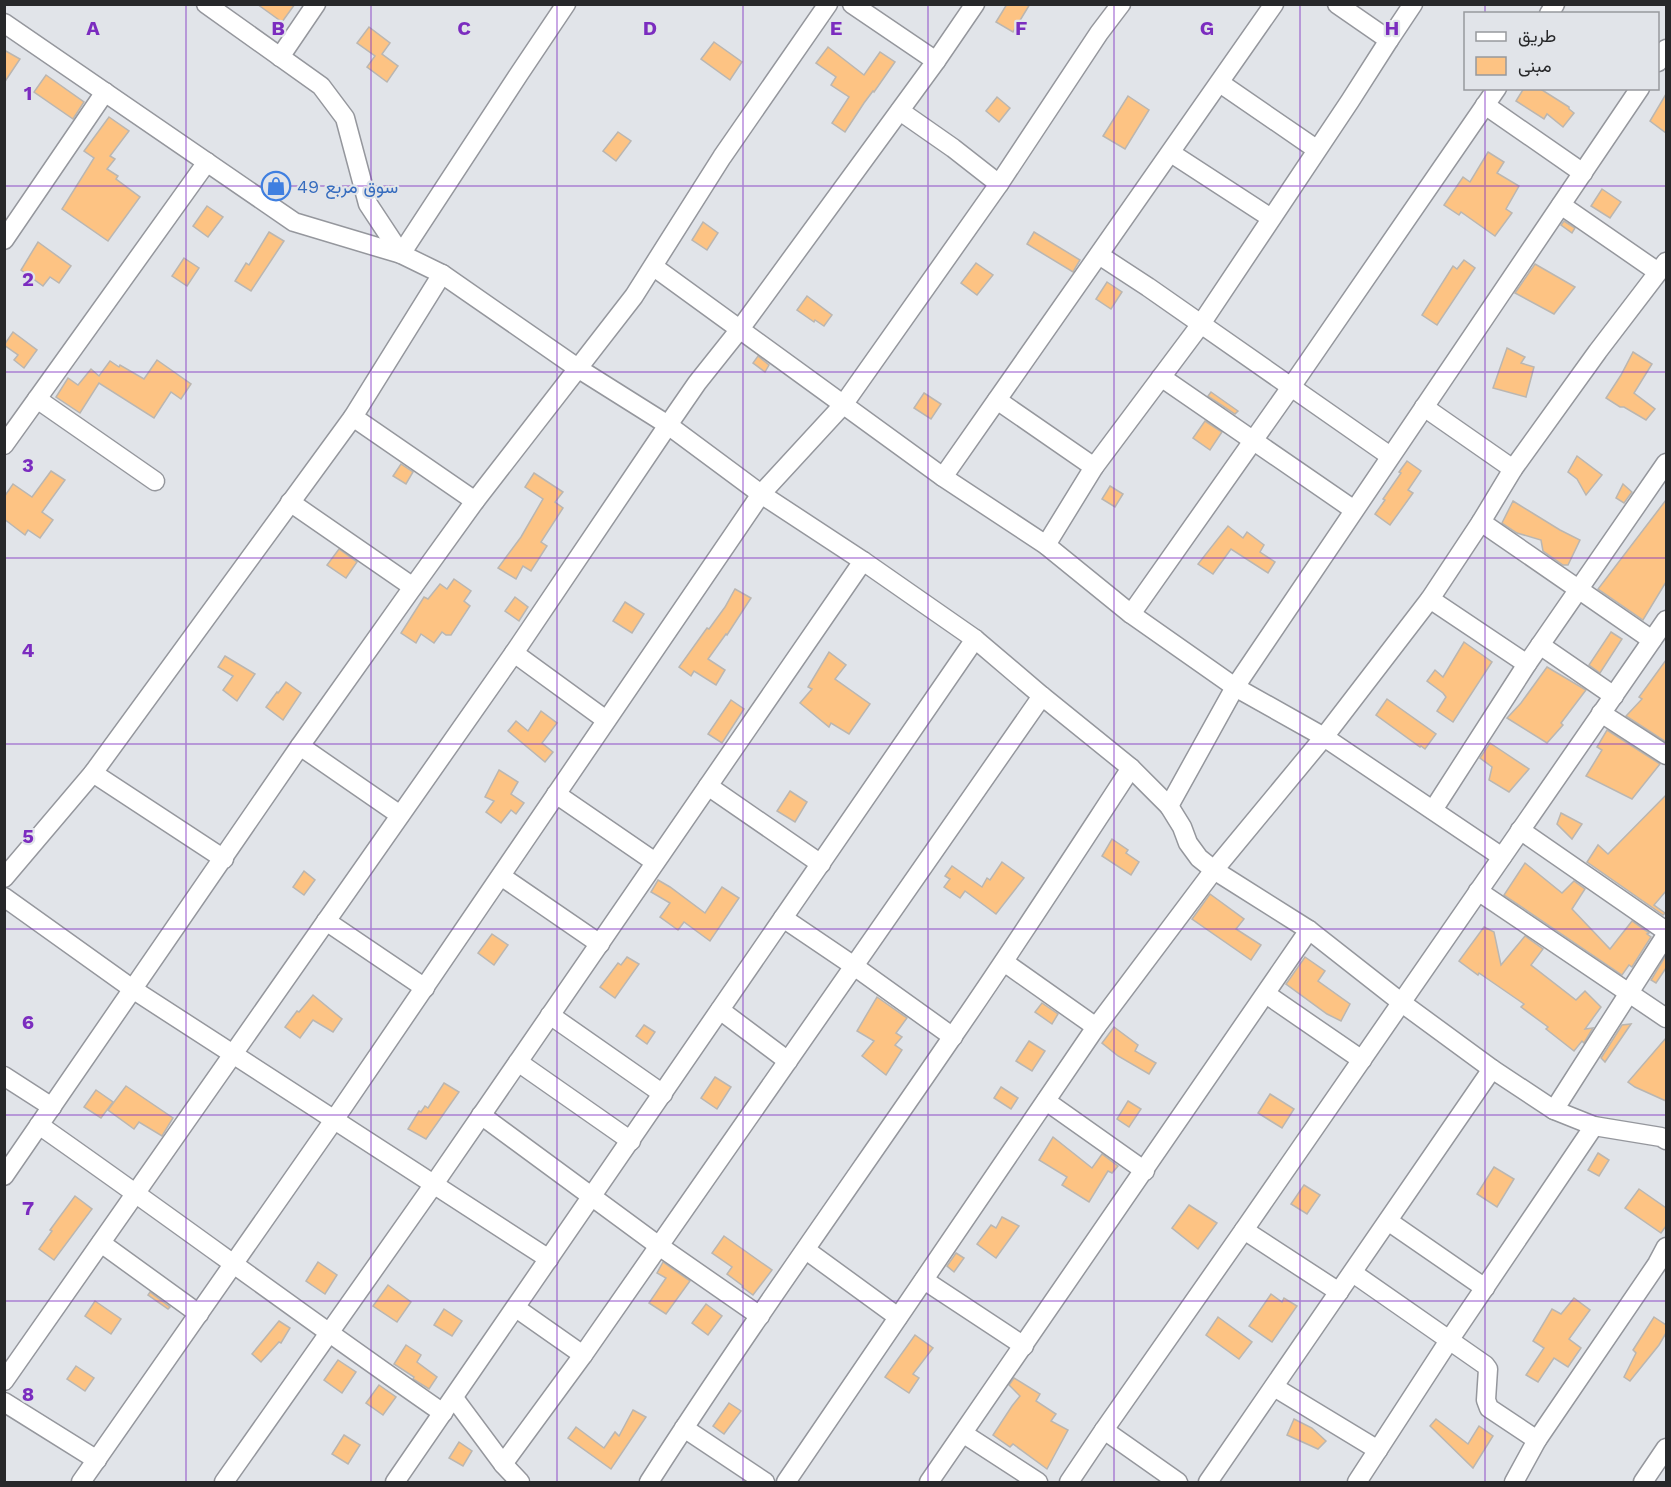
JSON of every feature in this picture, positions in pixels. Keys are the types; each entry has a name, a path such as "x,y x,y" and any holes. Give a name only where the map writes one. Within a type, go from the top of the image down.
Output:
{"street":[{"path":"206,4 321,86 345,118 368,204 401,254"},
{"path":"280,57 316,4"},
{"path":"401,254 566,4"},
{"path":"4,1176 300,746 413,587 475,501 634,296 722,157 828,4"},
{"path":"852,4 936,61"},
{"path":"4,1381 514,653 697,383 740,329 900,111 975,4"},
{"path":"81,1482 425,988 761,494 843,405 999,184 1099,33 1121,4"},
{"path":"1337,4 1389,40"},
{"path":"1046,545 1094,467 1201,324 1413,4"},
{"path":"943,477 1220,83 1269,6"},
{"path":"4,23 294,222 401,254 442,274 579,369 668,425 761,494 975,639 1041,696 1131,768 1169,806 1182,827 1188,843 1199,858 1214,870 1309,930 1402,1003 1492,1069 1554,1110 1594,1126 1666,1140"},
{"path":"1220,83 1316,149"},
{"path":"1131,614 1496,90"},
{"path":"1169,806 1235,687 1639,90"},
{"path":"4,240 105,92"},
{"path":"1485,105 1583,173"},
{"path":"900,111 999,184"},
{"path":"1171,153 1271,218"},
{"path":"4,445 207,162"},
{"path":"786,1482 1096,1027 1214,870 1324,737 1430,599 1513,469 1662,267 1561,205"},
{"path":"1099,255 1390,456"},
{"path":"654,267 943,477 1046,545 1131,614 1235,687 1324,737 1502,857"},
{"path":"4,878 93,773 353,417 442,274"},
{"path":"1161,377 1354,510"},
{"path":"37,399 155,481"},
{"path":"997,400 1094,467"},
{"path":"1424,407 1513,469"},
{"path":"353,417 475,501"},
{"path":"1433,810 1527,664 1666,463"},
{"path":"290,502 413,587"},
{"path":"1481,522 1652,640"},
{"path":"224,1482 434,1184 863,561"},
{"path":"1430,599 1527,664"},
{"path":"1069,1482 1666,620"},
{"path":"395,1482 975,639"},
{"path":"1540,645 1614,696"},
{"path":"514,653 606,720"},
{"path":"503,1464 583,1355 1041,696"},
{"path":"1601,713 1666,754"},
{"path":"300,746 400,815"},
{"path":"649,1482 760,1316 1004,963 1131,768"},
{"path":"93,773 224,859"},
{"path":"708,786 821,864"},
{"path":"556,794 656,862"},
{"path":"1520,830 1666,933 1554,1110"},
{"path":"501,876 600,944"},
{"path":"1478,891 1666,1018"},
{"path":"4,897 134,990 549,1259"},
{"path":"783,918 953,1037"},
{"path":"326,921 425,988"},
{"path":"929,1482 1309,930"},
{"path":"1004,963 1096,1027"},
{"path":"1266,994 1362,1060"},
{"path":"720,1010 788,1061"},
{"path":"550,1015 663,1094"},
{"path":"518,1062 631,1141"},
{"path":"1208,1482 1492,1069"},
{"path":"4,1076 52,1107"},
{"path":"1046,1101 1145,1171"},
{"path":"481,1115 659,1246 760,1316"},
{"path":"39,1125 329,1334 443,1413"},
{"path":"1357,1482 1450,1339 1594,1126"},
{"path":"1388,1221 1485,1288"},
{"path":"1244,1230 1340,1292"},
{"path":"101,1243 199,1314"},
{"path":"1514,1482 1537,1440 1657,1264 1666,1247"},
{"path":"806,1250 898,1317"},
{"path":"1353,1273 1485,1365 1488,1369 1486,1400 1489,1408 1537,1440"},
{"path":"924,1280 1024,1346"},
{"path":"516,1308 583,1355"},
{"path":"1274,1387 1378,1450"},
{"path":"453,1398 503,1464 520,1482"},
{"path":"4,1402 97,1460"},
{"path":"684,1428 765,1482"},
{"path":"1104,1430 1178,1482"},
{"path":"964,1434 1038,1482"},
{"path":"1643,1482 1666,1448"}],"building":[{"path":"257,4 295,4 282,22"},
{"path":"1007,4 1030,4 1013,32 996,22"},
{"path":"369,27 390,43 382,54 398,66 387,82 367,67 375,56 357,43"},
{"path":"714,42 742,62 730,80 701,59"},
{"path":"828,47 864,75 880,52 895,62 845,132 832,123 849,97 831,85 836,77 816,63"},
{"path":"4,50 20,59 4,83"},
{"path":"46,75 84,102 73,119 34,92"},
{"path":"1523,90 1542,90 1569,107 1574,113 1563,127 1547,114 1544,119 1516,101"},
{"path":"1666,94 1666,133 1650,121"},
{"path":"1128,96 1149,110 1125,149 1103,136"},
{"path":"997,97 1010,108 999,122 986,111"},
{"path":"109,117 129,131 110,156 115,159 107,169 118,176 116,179 140,197 108,241 62,209 94,158 84,151"},
{"path":"618,132 631,141 616,161 603,151"},
{"path":"1488,152 1504,162 1497,173 1519,186 1506,209 1512,213 1495,236 1461,212 1459,215 1444,205 1463,177 1470,182"},
{"path":"1602,189 1621,202 1610,218 1591,206"},
{"path":"207,206 223,217 208,237 193,226"},
{"path":"1564,221 1575,228 1572,233 1561,225"},
{"path":"703,222 718,233 707,250 692,240"},
{"path":"269,232 284,241 251,291 235,281 246,263 249,265"},
{"path":"1034,232 1080,260 1073,272 1027,244"},
{"path":"38,242 71,266 59,283 50,277 43,286 21,270"},
{"path":"184,258 199,268 187,286 172,276"},
{"path":"1464,260 1475,268 1437,325 1422,315 1453,266 1457,269"},
{"path":"976,263 993,275 977,295 961,283"},
{"path":"1535,264 1575,287 1554,314 1515,293"},
{"path":"1107,282 1122,292 1111,309 1096,299"},
{"path":"807,296 832,315 824,326 797,310"},
{"path":"13,332 37,350 24,368 14,360 18,355 4,345"},
{"path":"1507,348 1525,357 1521,363 1534,367 1526,397 1493,388"},
{"path":"1633,352 1652,364 1634,393 1655,409 1646,420 1606,398"},
{"path":"758,356 769,365 765,372 753,363"},
{"path":"157,360 191,384 181,399 171,392 154,418 99,383 80,413 56,397 68,378 78,385 91,369 99,376 110,361 144,379"},
{"path":"1211,392 1238,411 1235,414 1208,396"},
{"path":"924,393 941,404 931,419 914,408"},
{"path":"1205,421 1222,432 1210,450 1193,438"},
{"path":"1577,456 1602,475 1586,495 1577,479 1568,472"},
{"path":"1407,461 1421,471 1408,490 1413,493 1390,525 1375,514"},
{"path":"401,464 413,472 406,484 393,476"},
{"path":"51,471 65,480 42,512 53,520 40,538 28,530 25,535 4,519 4,497 13,484 32,497"},
{"path":"534,473 563,492 555,502 563,508 541,542 547,546 531,571 523,566 516,579 498,568 521,537 543,499 525,487"},
{"path":"1623,484 1632,492 1624,503 1616,498"},
{"path":"1110,486 1123,494 1115,507 1102,499"},
{"path":"1666,500 1666,582 1643,620 1598,589"},
{"path":"1513,501 1580,540 1568,565 1563,565 1543,551 1541,540 1517,533 1502,523"},
{"path":"1228,526 1243,538 1247,532 1264,545 1260,552 1275,562 1268,573 1231,549 1213,574 1198,564"},
{"path":"339,549 357,562 346,578 327,565"},
{"path":"454,579 471,591 464,601 470,606 451,635 442,632 434,643 421,634 416,643 401,633 424,597 428,599 440,584 447,589"},
{"path":"735,589 751,598 708,659 725,670 716,685 694,671 691,676 679,667 725,607"},
{"path":"515,597 528,607 519,621 505,611"},
{"path":"625,602 644,614 632,633 613,621"},
{"path":"1611,632 1622,639 1600,673 1589,665"},
{"path":"1464,642 1492,662 1453,722 1437,711 1446,697 1427,681 1435,670 1443,677"},
{"path":"829,652 846,665 835,679 870,704 849,734 831,723 829,727 800,703 812,689 808,687"},
{"path":"225,656 255,674 237,701 223,690 233,676 218,667"},
{"path":"1666,660 1666,742 1626,716 1642,699 1639,697"},
{"path":"1547,667 1586,690 1561,723 1563,725 1547,743 1507,718"},
{"path":"286,682 301,693 283,720 266,707"},
{"path":"1387,699 1436,734 1425,749 1376,715"},
{"path":"731,700 744,709 722,743 708,734"},
{"path":"541,711 557,723 542,743 553,752 545,762 508,731 516,721 528,731"},
{"path":"1607,730 1660,764 1632,799 1586,776 1602,750 1597,747"},
{"path":"1490,743 1529,769 1509,792 1489,780 1492,767 1480,758"},
{"path":"499,770 518,782 511,794 524,803 516,814 511,810 501,823 486,812 494,801 485,797"},
{"path":"790,791 807,802 795,822 777,811"},
{"path":"1666,795 1666,891 1654,905 1665,913 1663,915 1587,862 1598,845 1608,854"},
{"path":"1561,813 1582,824 1572,839 1557,824"},
{"path":"1112,839 1128,850 1126,853 1139,862 1131,875 1102,856"},
{"path":"1002,862 1024,878 996,914 965,891 960,898 944,887 950,879 945,876 952,866 982,887 987,878 990,880"},
{"path":"1525,863 1562,893 1574,881 1585,889 1572,909 1610,949 1632,921 1649,933 1647,934 1651,937 1632,967 1629,965 1622,975 1504,895"},
{"path":"304,871 315,880 304,895 293,887"},
{"path":"658,880 705,913 722,887 739,898 710,941 684,922 678,930 660,917 670,903 651,892"},
{"path":"1210,894 1244,919 1236,929 1261,945 1251,960 1192,919"},
{"path":"1484,927 1494,932 1501,965 1525,936 1543,949 1531,965 1576,1000 1585,991 1601,1007 1585,1029 1593,1028 1584,1043 1582,1041 1574,1051 1546,1029 1548,1027 1521,1007 1524,1004 1459,961"},
{"path":"492,934 508,945 494,965 478,953"},
{"path":"1666,955 1666,968 1656,983 1651,980"},
{"path":"627,957 639,964 615,998 600,987 618,963 621,965"},
{"path":"1305,957 1325,971 1318,981 1350,1004 1341,1021 1327,1014 1286,984"},
{"path":"313,995 342,1019 333,1032 313,1020 300,1038 285,1027"},
{"path":"877,997 907,1018 896,1033 902,1037 895,1045 902,1050 886,1075 862,1056 874,1041 857,1031"},
{"path":"1042,1003 1058,1014 1052,1024 1035,1012"},
{"path":"1631,1024 1605,1062 1601,1058 1622,1025"},
{"path":"644,1025 655,1032 647,1044 636,1036"},
{"path":"1114,1027 1138,1045 1135,1051 1156,1063 1149,1074 1118,1056 1102,1043"},
{"path":"1666,1038 1666,1101 1628,1082"},
{"path":"1029,1041 1045,1051 1032,1071 1016,1061"},
{"path":"715,1077 731,1087 717,1109 701,1098"},
{"path":"444,1083 459,1092 426,1139 408,1129 419,1111 421,1112 425,1106 428,1108"},
{"path":"126,1086 173,1118 162,1136 139,1122 134,1129 108,1110"},
{"path":"1001,1087 1018,1098 1011,1109 994,1098"},
{"path":"96,1090 113,1102 101,1118 84,1107"},
{"path":"1270,1094 1294,1109 1282,1128 1258,1113"},
{"path":"1128,1101 1141,1109 1129,1127 1117,1119"},
{"path":"1053,1137 1092,1168 1102,1154 1118,1166 1112,1173 1108,1171 1089,1202 1062,1185 1067,1177 1039,1160"},
{"path":"1598,1153 1609,1160 1599,1176 1588,1170"},
{"path":"1494,1167 1514,1179 1497,1207 1477,1194"},
{"path":"1304,1185 1320,1195 1307,1214 1291,1204"},
{"path":"1639,1189 1666,1208 1666,1226 1661,1233 1625,1208"},
{"path":"75,1196 92,1209 54,1260 39,1249"},
{"path":"1189,1205 1217,1223 1198,1249 1172,1228"},
{"path":"1002,1217 1019,1226 996,1258 977,1244 991,1225 996,1228"},
{"path":"724,1236 772,1270 753,1295 727,1274 732,1267 712,1253"},
{"path":"956,1253 964,1258 954,1272 947,1266"},
{"path":"318,1262 337,1275 325,1294 306,1281"},
{"path":"663,1262 690,1281 666,1314 649,1303 666,1278 657,1273"},
{"path":"388,1285 411,1302 397,1322 373,1306"},
{"path":"150,1292 170,1307 168,1309 148,1295"},
{"path":"1271,1294 1282,1302 1284,1298 1297,1306 1272,1342 1249,1326"},
{"path":"1574,1298 1590,1310 1569,1339 1581,1348 1568,1367 1554,1358 1538,1382 1526,1375 1544,1348 1533,1341 1552,1309 1561,1314"},
{"path":"95,1301 121,1319 111,1334 85,1316"},
{"path":"706,1304 722,1316 708,1335 692,1323"},
{"path":"444,1309 462,1321 452,1336 434,1325"},
{"path":"1218,1317 1252,1342 1239,1359 1206,1335"},
{"path":"1654,1317 1666,1325 1666,1333 1630,1381 1624,1377 1636,1353 1633,1350"},
{"path":"279,1321 290,1328 281,1343 279,1342 261,1362 252,1354"},
{"path":"915,1335 933,1348 913,1374 919,1378 909,1393 885,1377"},
{"path":"406,1345 421,1355 417,1362 437,1377 429,1389 394,1364"},
{"path":"338,1360 356,1372 342,1393 324,1380"},
{"path":"76,1366 94,1378 85,1391 67,1379"},
{"path":"1014,1378 1040,1394 1036,1401 1056,1414 1051,1421 1068,1430 1047,1469 1013,1444 1010,1447 993,1435 1020,1396 1009,1385"},
{"path":"379,1385 396,1397 383,1415 366,1403"},
{"path":"729,1403 741,1411 724,1434 713,1426"},
{"path":"633,1410 646,1417 611,1469 568,1438 576,1427 604,1448 615,1432 619,1436"},
{"path":"1294,1419 1312,1428 1326,1441 1318,1449 1287,1435"},
{"path":"1436,1419 1468,1444 1479,1426 1493,1436 1473,1468 1430,1426"},
{"path":"344,1435 360,1445 348,1464 332,1454"},
{"path":"459,1442 472,1451 463,1466 449,1458"}],"place":[{"name":"سوق مربع 49","path":"276,186"}]}
